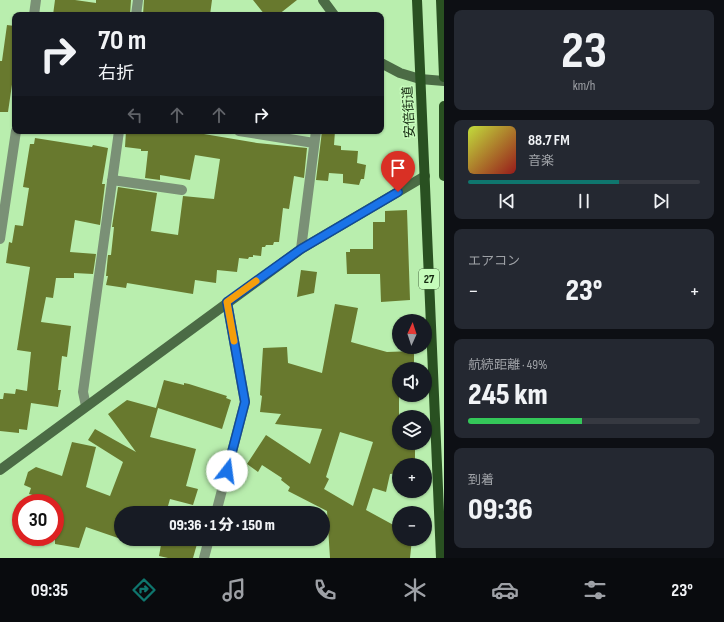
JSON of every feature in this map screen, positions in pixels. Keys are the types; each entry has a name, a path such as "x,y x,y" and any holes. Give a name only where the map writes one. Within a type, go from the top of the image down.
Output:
{"main road":[{"name":"安倍街道","path":"416,0 441,558"},
{"path":"441,0 444,77"},
{"path":"444,106 444,176"}],"street":[{"path":"34,12 36,0"},
{"path":"136,12 138,0"},
{"path":"323,0 332,12"},
{"path":"384,65 400,73 420,79 444,81"},
{"path":"0,239 16,134"},
{"path":"86,406 82,392 119,134"},
{"path":"258,134 314,143"},
{"path":"301,249 316,134"},
{"path":"0,470 301,249 425,176"},
{"path":"112,180 182,190"},
{"path":"218,506 245,402 227,302"},
{"path":"204,558 207,546"}],"building":[{"path":"55,0 75,0 96,3 96,0 131,0 130,12 53,12"},
{"path":"144,0 212,0 210,12 143,12"},
{"path":"253,0 297,0 282,12 263,12"},
{"path":"7,25 12,26 12,85 8,112 0,112 0,61 2,61"},
{"path":"126,134 204,134 257,143 307,148 304,178 294,176 289,209 283,208 279,242 274,242 273,245 266,245 265,247 262,247 261,256 253,255 253,257 249,257 248,259 239,258 237,272 217,270 216,283 195,280 193,294 127,283 126,288 106,285 108,276 106,276 108,255 111,255 114,227 112,227 118,187 157,193 151,231 178,235 183,196 214,199 220,159 195,155 190,180 160,175 160,180 145,178 148,151 125,147"},
{"path":"322,134 335,134 334,145 341,146 341,150 358,151 357,163 366,165 364,179 361,179 359,185 343,183 343,174 329,173 328,181 316,180"},
{"path":"35,138 108,148 102,184 105,184 100,225 75,220 70,252 96,254 93,274 74,273 74,278 56,278 53,298 46,297 41,322 71,326 67,357 62,356 58,390 61,390 58,407 31,403 27,430 19,429 19,433 0,431 0,399 3,399 4,393 15,394 16,389 27,391 31,352 17,350 30,267 6,263 9,242 12,243 15,225 23,226 29,188 23,187 30,144 34,144"},
{"path":"407,210 410,300 381,302 380,274 347,274 346,252 350,252 350,249 373,249 373,222 385,222 385,211"},
{"path":"301,270 317,272 314,293 297,297"},
{"path":"335,304 358,308 351,342 387,352 392,352 392,354 414,354 414,362 392,362 392,402 399,402 399,410 392,410 392,450 415,450 415,458 392,458 392,474 390,474 386,492 373,488 366,510 392,524 392,546 411,546 410,558 330,558 330,506 317,506 288,491 290,487 281,480 282,478 262,465 258,472 247,464 266,435 310,464 322,429 275,424 281,414 260,412 262,396 260,395 263,348 287,347 288,363 322,373","holes":["340,432 373,442 353,506 324,489 329,479 326,477"]},
{"path":"164,380 184,385 184,383 189,384 227,396 226,398 231,400 222,429 158,408 150,437 196,449 186,486 198,489 193,505 170,499 168,506 114,506 114,537 86,527 79,548 64,546 64,494 29,494 31,488 24,485 28,472 36,467 62,476 72,442 96,447 86,487 110,496 123,462 88,440 95,429 136,452 108,414 127,400 156,408"},
{"path":"161,546 196,546 193,558 168,558 159,556"}],"slow traffic":[{"path":"234,341 227,302 256,281"}],"route":[{"path":"227,471 245,402 227,302 301,249 398,192"}]}
